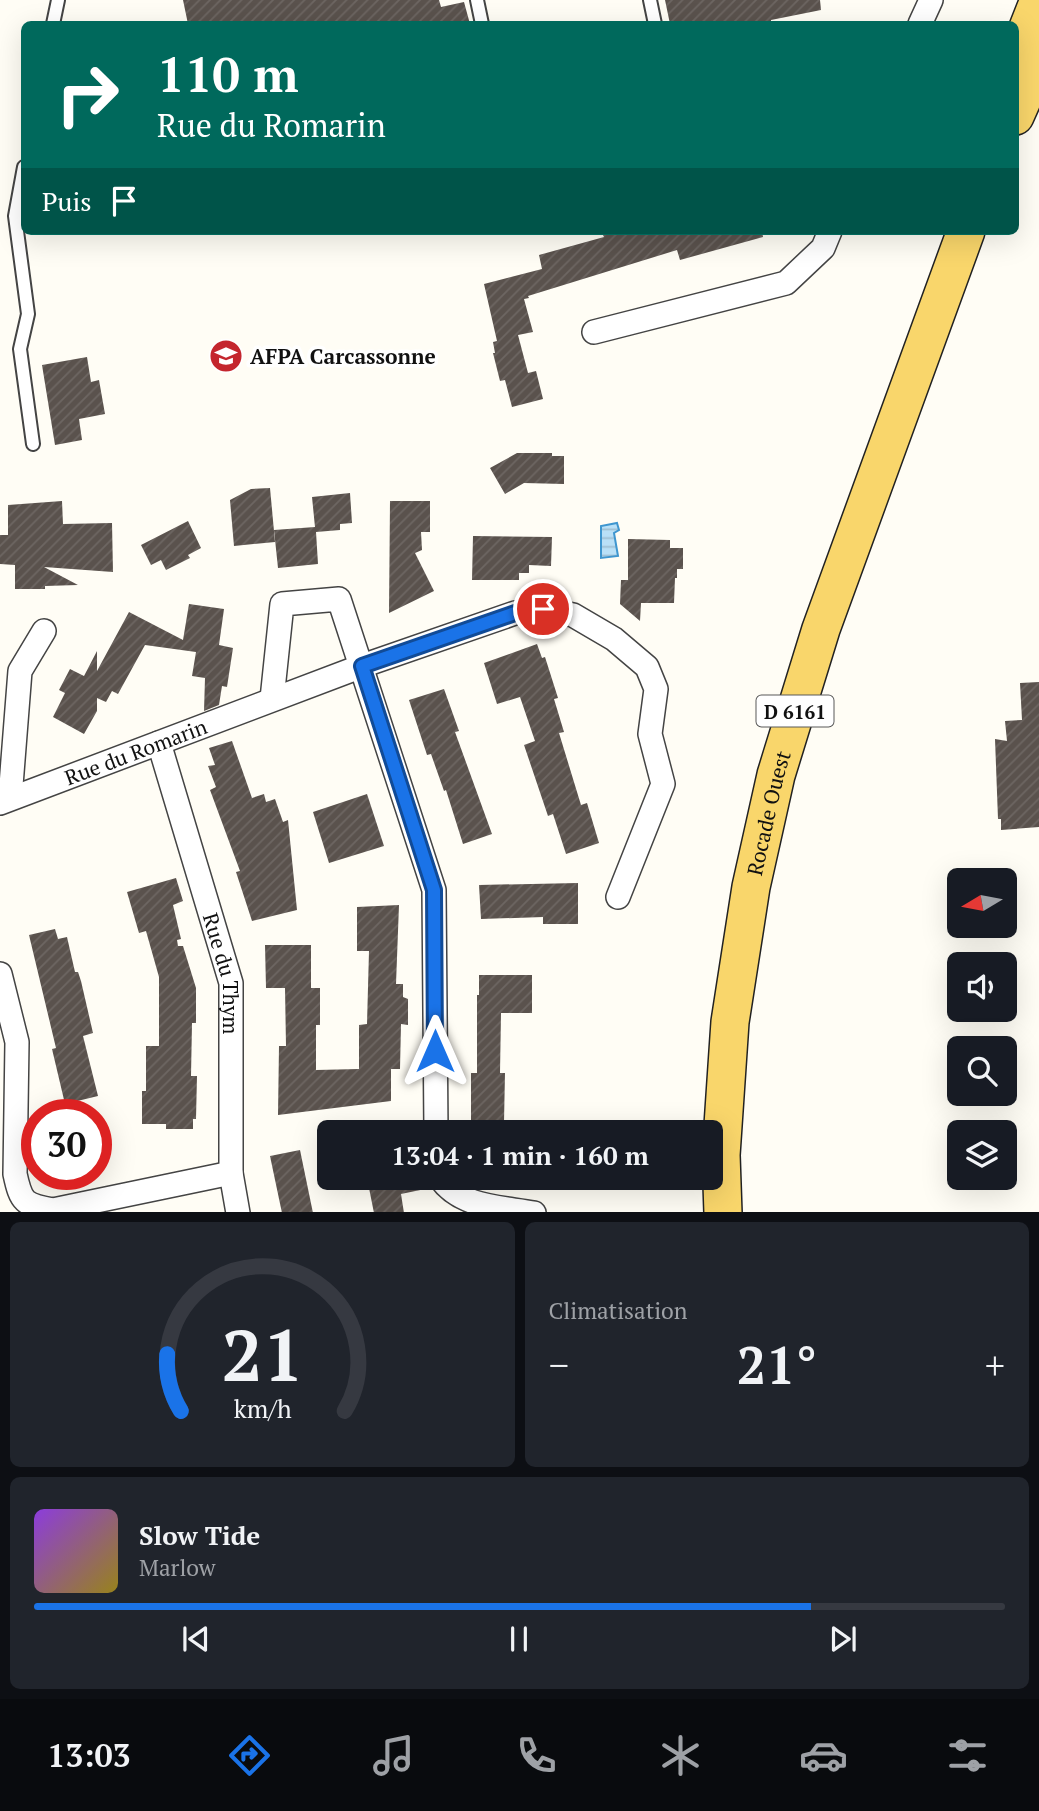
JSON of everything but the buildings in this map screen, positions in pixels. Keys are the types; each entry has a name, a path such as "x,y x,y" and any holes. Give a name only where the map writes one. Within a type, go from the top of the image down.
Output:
{"main road":[{"path":"1019,52 1039,0"},
{"path":"1019,107 1039,62"},
{"name":"Rocade Ouest","path":"723,1212 721,1154 730,1022 751,887 776,775 821,629 965,235"}],"street":[{"path":"921,21 931,0"},
{"path":"594,332 786,283 823,248 828,235"},
{"path":"272,699 282,604 339,599 434,890 436,1120"},
{"name":"Rue du Romarin","path":"5,800 362,666 515,613 543,609 573,615 614,639 647,667 656,689 650,734 663,784 618,897"},
{"path":"5,800 20,671 44,631"},
{"name":"Rue du Thym","path":"159,743 231,983 231,1173 238,1212"},
{"path":"0,974 17,1042 15,1174 19,1194 32,1207 53,1210 231,1173"},
{"path":"450,1190 469,1202 528,1212"}],"lane":[{"path":"54,21 58,0"},
{"path":"477,0 481,21"},
{"path":"650,0 654,21"},
{"path":"21,183 15,216 28,314 20,349 33,444"}],"water":[{"path":"617,523 619,530 614,533 618,556 601,558 601,526"}],"place":[{"name":"AFPA Carcassonne","path":"226,356"}],"route":[{"path":"435,1051 434,890 362,666 515,613 543,609"}]}
